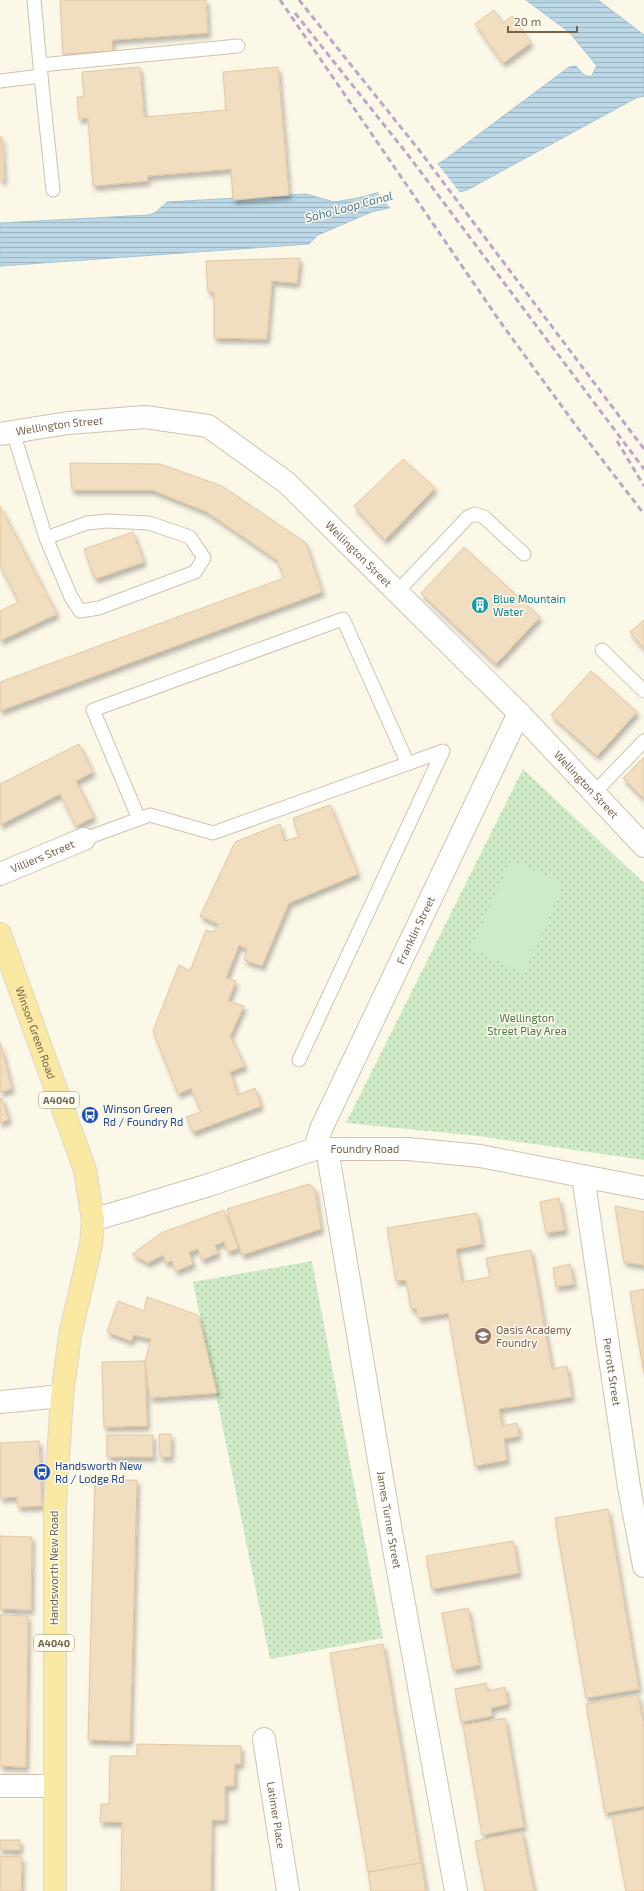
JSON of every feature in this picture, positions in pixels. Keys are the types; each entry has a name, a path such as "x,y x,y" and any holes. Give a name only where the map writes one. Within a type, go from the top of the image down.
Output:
{"main road":[{"name":"Winson Green Road","path":"0,934 85,1170 93,1220 91,1245 85,1272"},
{"name":"Handsworth New Road","path":"55,1891 55,1505 62,1396 70,1335 85,1272"}],"street":[{"name":"Wellington Street","path":"7,433 68,423 145,417 208,426 287,483 519,713 644,846"},
{"name":"Franklin Street","path":"321,1149 321,1129 519,713"},
{"name":"Villiers Street","path":"0,874 84,839"},
{"name":"Foundry Road","path":"93,1220 210,1185 321,1149 408,1149 480,1156 644,1188"},
{"name":"James Turner Street","path":"321,1149 456,1891"},
{"name":"Perrott Street","path":"583,1176 629,1487 644,1566"},
{"path":"0,1402 62,1396"},
{"name":"Latimer Place","path":"264,1739 288,1891"},
{"path":"0,1786 54,1786"}],"lane":[{"path":"34,0 54,190"},
{"path":"0,81 41,71 238,46"},
{"path":"7,433 46,538 71,597 80,611 99,608 195,572 204,558 190,537 149,523 107,521 87,523 46,538"},
{"path":"397,592 468,517 475,514 484,517 524,554"},
{"path":"138,819 93,710 343,619 408,764"},
{"path":"602,650 644,691"},
{"path":"594,793 644,741"},
{"path":"84,839 150,815 213,833 443,751 299,1060"}],"green space":[{"name":"Wellington Street Play Area","path":"523,769 644,883 644,1160 478,1136 346,1123"},
{"path":"511,860 564,884 524,973 471,949"},
{"path":"312,1261 383,1638 270,1659 193,1282"}],"water":[{"name":"Soho Loop Canal","path":"526,0 598,0 644,35 644,96 636,98 467,190 371,212 318,235 309,244 0,266 0,223 149,215 156,212 167,202 306,194 334,202 380,192 443,161 569,67 576,66 584,75 591,77 597,66 569,32"}],"pier":[{"path":"436,162 461,194 392,210 377,191"}],"building":[{"path":"60,0 206,0 208,33 112,40 113,51 63,54"},
{"path":"494,10 503,23 512,16 531,43 503,63 475,24"},
{"path":"140,67 144,117 226,110 223,72 278,67 289,195 233,200 231,169 147,176 148,181 93,186 88,118 79,119 77,97 84,97 82,72"},
{"path":"0,137 2,137 4,180 0,180"},
{"path":"300,258 297,283 272,281 267,339 214,338 214,292 208,292 206,261"},
{"path":"403,459 435,488 385,540 354,506"},
{"path":"70,463 160,464 222,486 306,543 322,592 0,711 0,682 284,578 277,560 207,512 152,490 72,490"},
{"path":"0,506 57,614 0,641 0,611 19,602 0,566"},
{"path":"133,532 144,562 95,579 84,549"},
{"name":"Blue Mountain Water","path":"464,547 540,617 496,664 421,593"},
{"path":"644,620 644,649 630,632"},
{"path":"591,671 637,712 597,756 551,715"},
{"path":"79,744 93,772 76,781 94,817 76,826 60,794 0,825 0,784"},
{"path":"644,757 644,799 623,778"},
{"path":"330,805 358,874 289,903 262,966 244,960 247,949 239,945 226,978 236,981 228,1001 244,1006 230,1036 245,1066 230,1072 238,1095 255,1088 261,1106 193,1132 186,1117 201,1112 191,1088 178,1094 153,1031 179,965 190,971 206,930 214,932 218,924 200,916 235,842 280,824 284,841 299,837 293,818"},
{"path":"0,1042 12,1089 0,1092"},
{"path":"2,1098 9,1119 0,1123 0,1099"},
{"path":"309,1184 315,1189 321,1229 242,1255 227,1209"},
{"path":"559,1198 565,1230 546,1233 540,1202"},
{"path":"615,1206 644,1212 644,1265 624,1262"},
{"path":"224,1210 238,1248 228,1252 224,1242 215,1245 218,1253 202,1260 198,1249 189,1252 193,1264 176,1271 172,1261 166,1263 163,1255 148,1263 132,1254 161,1233"},
{"path":"477,1213 482,1244 456,1249 462,1282 490,1277 486,1258 531,1250 552,1369 567,1366 572,1397 499,1409 502,1426 517,1423 519,1436 504,1439 507,1460 475,1466 448,1313 418,1318 416,1308 411,1309 406,1280 396,1281 387,1228"},
{"path":"570,1264 574,1284 556,1287 553,1268"},
{"path":"644,1289 644,1373 630,1292"},
{"path":"147,1297 198,1315 217,1393 150,1398 145,1361 151,1339 134,1335 131,1341 107,1332 118,1301 144,1311"},
{"path":"145,1361 147,1426 104,1427 102,1362"},
{"path":"159,1434 171,1434 171,1457 160,1457"},
{"path":"107,1435 153,1435 153,1457 107,1457"},
{"path":"39,1441 42,1506 18,1507 17,1497 0,1498 0,1443"},
{"path":"95,1480 137,1480 130,1741 88,1740"},
{"path":"608,1509 639,1689 586,1698 555,1518"},
{"path":"0,1536 32,1537 31,1610 0,1609"},
{"path":"513,1541 519,1573 432,1589 426,1556"},
{"path":"468,1608 479,1665 453,1670 442,1613"},
{"path":"0,1615 28,1616 26,1767 0,1766"},
{"path":"383,1644 421,1863 368,1872 330,1653"},
{"path":"486,1683 488,1691 505,1687 508,1704 491,1708 492,1716 461,1722 455,1689"},
{"path":"638,1695 644,1728 644,1806 605,1813 586,1704"},
{"path":"505,1718 524,1827 482,1835 463,1725"},
{"path":"137,1744 241,1746 241,1764 235,1764 234,1786 225,1786 225,1820 212,1820 211,1891 121,1891 122,1822 100,1822 101,1804 109,1804 110,1756 137,1756"},
{"path":"644,1810 644,1891 626,1891 612,1816"},
{"path":"522,1832 534,1891 485,1891 475,1841"},
{"path":"0,1840 20,1840 20,1850 0,1850"},
{"path":"0,1856 22,1857 21,1891 0,1891"},
{"path":"421,1863 426,1891 371,1891 368,1872"}],"railway":[{"path":"280,0 501,323 574,423 644,514"},
{"path":"299,0 419,150 644,449"},
{"path":"295,13 408,155 644,469"},
{"path":"617,441 644,486"}],"place":[{"name":"Blue Mountain Water","path":"480,605"},
{"name":"Winson Green Rd / Foundry Rd","path":"90,1115"},
{"name":"Oasis Academy Foundry","path":"483,1336"},
{"name":"Handsworth New Rd / Lodge Rd","path":"42,1472"}]}
